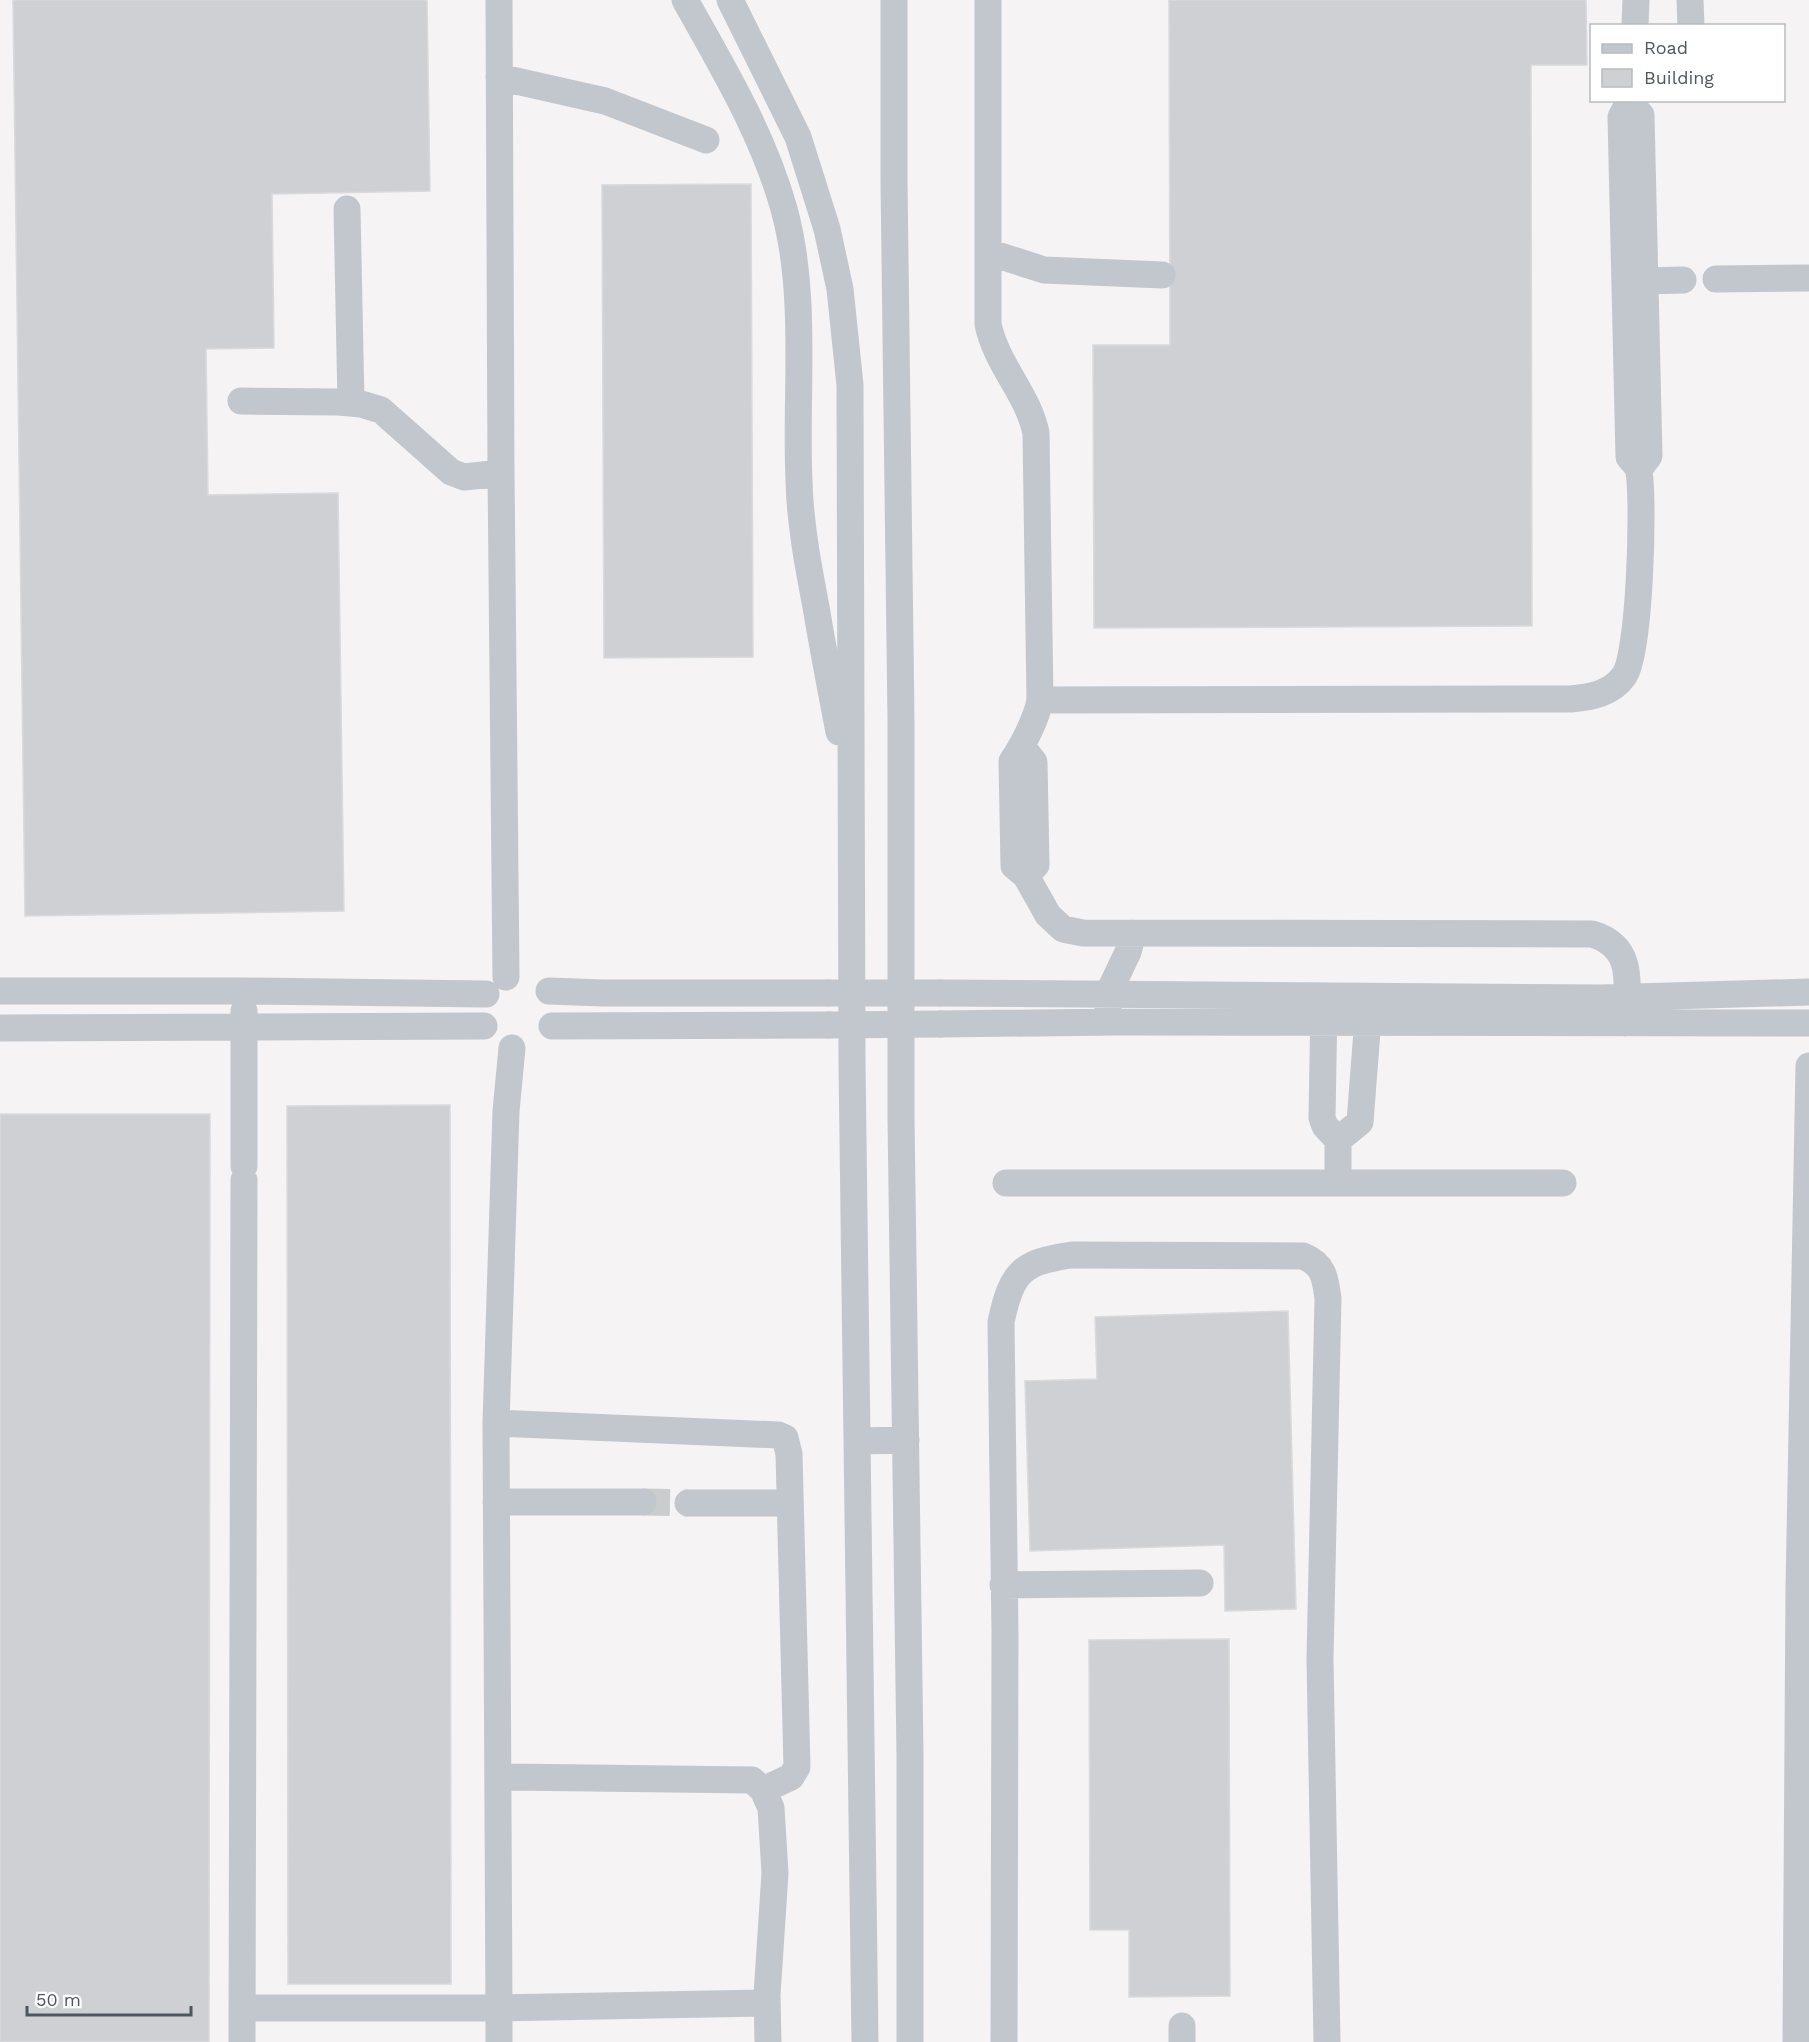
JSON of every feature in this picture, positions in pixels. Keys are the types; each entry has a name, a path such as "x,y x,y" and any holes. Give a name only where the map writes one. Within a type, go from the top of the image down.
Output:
{"street":[{"path":"499,0 506,977"},
{"path":"685,0 766,153 784,210 793,252 798,342 800,507 806,552 851,789"},
{"path":"730,0 798,137 827,229 840,289 850,385 852,1064 865,2042"},
{"path":"894,0 901,721 901,1119 910,1755 910,2042"},
{"path":"988,0 988,324 991,341 1033,418 1036,433 1040,700 1038,711 1022,747 1012,761 1014,866 1026,876 1048,915 1063,929 1083,933 1592,934 1616,946 1622,955 1626,968 1625,1010"},
{"path":"1635,24 1636,0"},
{"path":"1690,0 1691,24"},
{"path":"499,77 605,101 706,140"},
{"path":"1040,700 1571,699 1596,696 1611,689 1625,676 1636,619 1642,525 1639,469 1629,457 1628,434 1621,117 1630,102 1641,115 1649,456 1639,469"},
{"path":"347,208 351,403"},
{"path":"988,252 1044,270 1162,275"},
{"path":"1716,279 1809,278"},
{"path":"1645,281 1683,280"},
{"path":"242,401 361,404 381,410 451,472 464,477 501,473"},
{"path":"1107,1022 1108,994 1128,952 1132,933"},
{"path":"518,975 530,977 549,991 554,1002 555,1014 552,1026 536,1044 524,1048 512,1048 490,1037 484,1026 481,1015 482,1003 486,994 495,983 506,977 518,975"},
{"path":"0,991 486,994"},
{"path":"242,2042 244,991"},
{"path":"549,991 1370,996 1809,1023"},
{"path":"552,1026 1107,1022 1369,1023 1625,1010 1809,992"},
{"path":"1324,995 1323,1118 1325,1126 1338,1140 1338,1183"},
{"path":"1338,1140 1360,1122 1370,996"},
{"path":"0,1028 484,1026"},
{"path":"499,2042 496,1424 506,1111 512,1048"},
{"path":"1800,2036 1798,1588 1809,1066"},
{"path":"1006,1183 1563,1183"},
{"path":"1004,2042 1005,1634 1003,1585 1005,1480 1001,1322 1006,1298 1017,1277 1030,1264 1072,1255 1302,1256 1313,1260 1321,1268 1328,1298 1320,1659 1327,2042"},
{"path":"496,1424 778,1435 788,1442 797,1767 791,1777 763,1790"},
{"path":"857,1441 906,1440"},
{"path":"496,1502 643,1502"},
{"path":"688,1503 789,1503"},
{"path":"1003,1585 1200,1583"},
{"path":"498,1777 752,1780 763,1790 771,1808 775,1873 767,2003 768,2042"},
{"path":"242,2008 499,2008 767,2003"}],"building":[{"path":"13,0 427,0 430,191 272,194 274,348 206,349 208,495 338,493 344,911 25,916"},
{"path":"1169,0 1586,0 1587,65 1531,65 1532,626 1094,628 1093,345 1170,345"},
{"path":"751,184 753,657 604,658 602,185"},
{"path":"450,1105 451,1984 288,1984 287,1106"},
{"path":"0,1114 210,1114 209,2042 0,2042"},
{"path":"1288,1311 1296,1609 1225,1611 1224,1545 1030,1551 1025,1381 1097,1379 1095,1317"},
{"path":"1229,1639 1230,1996 1129,1997 1129,1930 1090,1930 1089,1640"}],"tunnel":[{"path":"643,1502 688,1503"}]}
